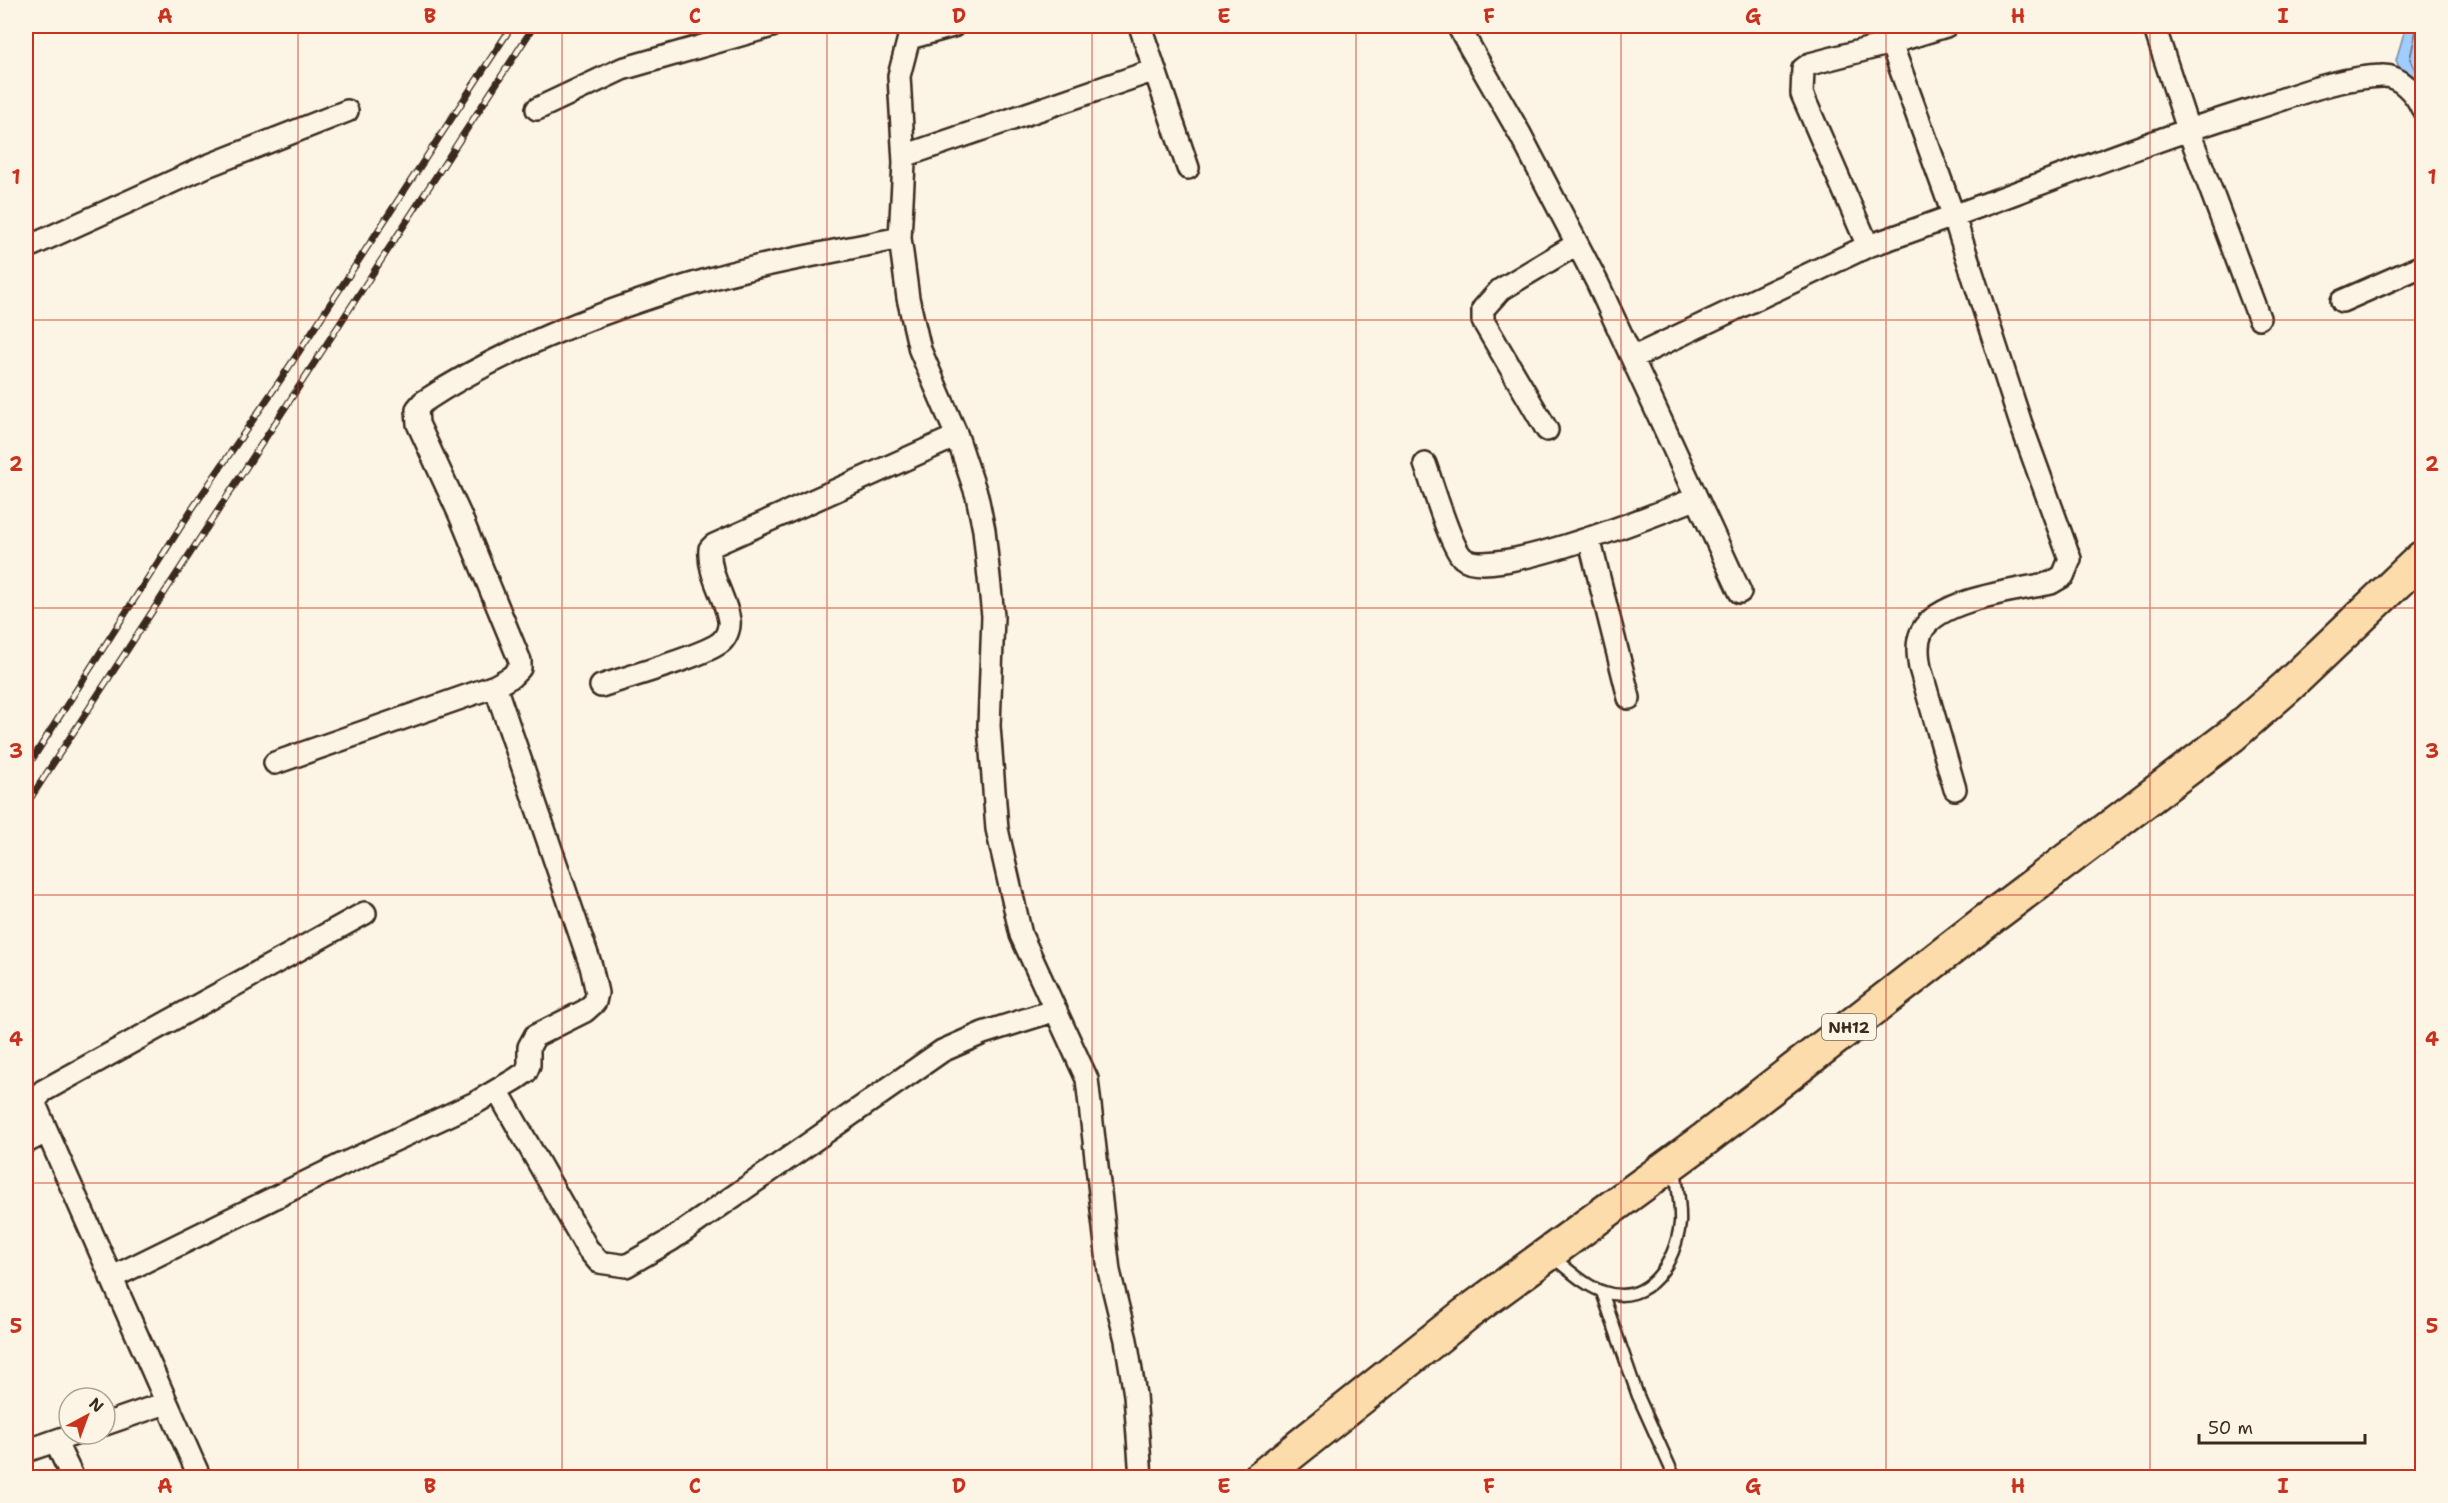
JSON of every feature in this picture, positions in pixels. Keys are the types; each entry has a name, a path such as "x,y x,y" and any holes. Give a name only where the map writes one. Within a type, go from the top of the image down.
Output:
{"main road":[{"name":"NH12","path":"1260,1478 1547,1254 1674,1162 2232,735 2288,686 2422,558"}],"street":[{"path":"537,109 622,69 772,26"},
{"path":"953,26 911,32 899,76 904,156 900,238 908,298 920,350 957,436 977,496 988,564 993,616 989,726 997,829 1021,934 1087,1079 1109,1271 1126,1340 1135,1395 1141,1478"},
{"path":"1140,26 1188,168"},
{"path":"1458,26 1577,244 1740,592"},
{"path":"1868,246 1802,94 1800,79 1803,69 1810,64 1946,26"},
{"path":"2154,26 2188,129 2259,318"},
{"path":"1891,43 1954,217 2021,424 2070,559 2062,576 2051,583 1972,601 1943,611 1922,631 1917,648 1920,668 1955,789"},
{"path":"904,156 1155,70"},
{"path":"1632,358 1868,246 1954,217 2188,129 2333,84 2384,75 2409,89 2422,108"},
{"path":"26,248 207,166 347,111"},
{"path":"275,763 495,686 511,677 520,668 520,661 460,514 418,424 417,409 423,402 521,349 613,311 718,276 900,238"},
{"path":"1547,430 1483,321 1483,309 1500,290 1577,244"},
{"path":"2342,301 2422,266"},
{"path":"601,686 722,642 729,630 729,620 712,570 710,549 714,545 957,436"},
{"path":"1425,464 1458,552 1473,564 1488,565 1509,561 1589,538 1695,499"},
{"path":"1589,538 1629,698"},
{"path":"111,1278 497,1090 526,1072 529,1047 535,1036 585,1011 595,1002 597,993 591,966 495,686"},
{"path":"200,1478 34,1102 43,1090 365,913"},
{"path":"497,1090 587,1248 599,1262 626,1266 671,1240 942,1051 983,1033 1056,1010"},
{"path":"26,1142 46,1132"},
{"path":"117,1420 166,1403"},
{"path":"26,1451 57,1440"},
{"path":"67,1446 73,1478"}],"lane":[{"path":"1547,1254 1602,1292 1620,1295 1643,1290 1655,1283 1676,1246 1680,1221 1674,1162"},
{"path":"1602,1292 1638,1396 1675,1478"}],"water":[{"path":"2406,26 2422,26 2422,122 2396,60"}],"railway":[{"path":"26,769 192,509 283,376 512,26"},
{"path":"26,805 534,26"}]}
